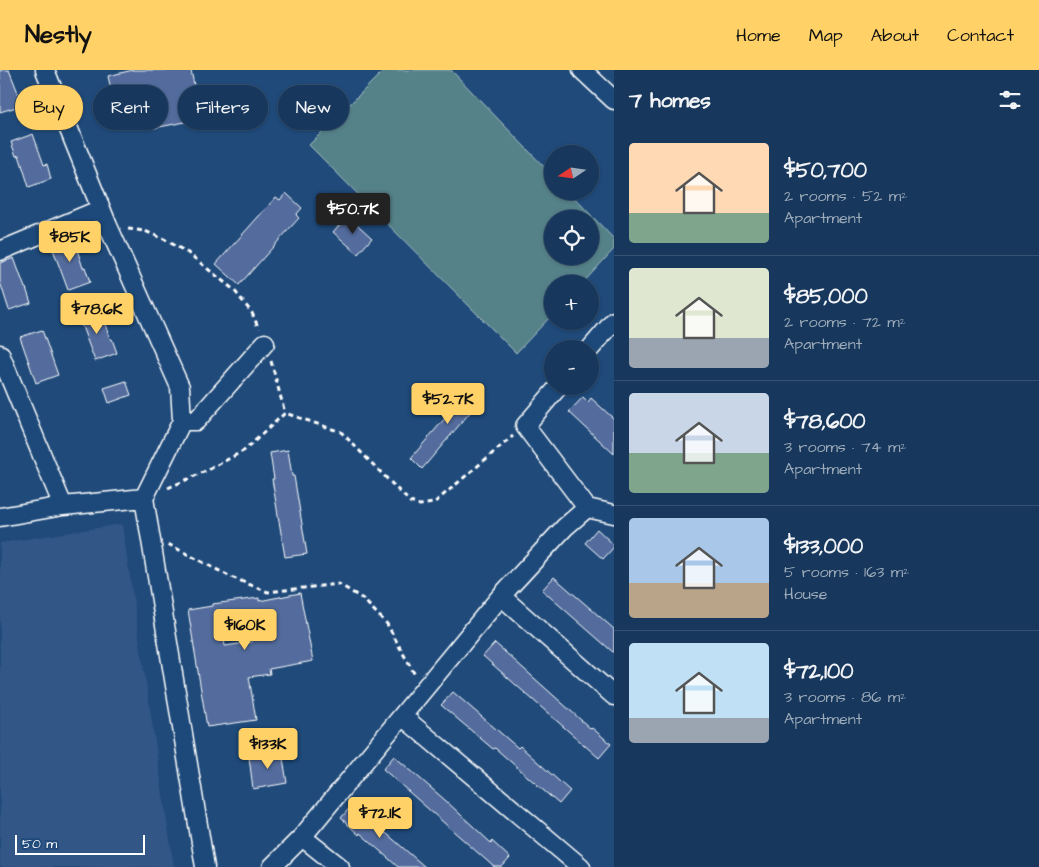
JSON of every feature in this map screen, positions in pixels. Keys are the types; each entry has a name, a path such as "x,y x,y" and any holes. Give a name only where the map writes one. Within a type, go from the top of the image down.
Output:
{"street":[{"path":"45,70 108,226 180,387 182,421 144,498 205,867"},
{"path":"582,70 614,100"},
{"path":"0,251 101,209"},
{"path":"598,340 614,321"},
{"path":"182,421 196,421 266,343"},
{"path":"0,354 62,506"},
{"path":"551,395 525,426 588,508 614,514"},
{"path":"0,516 62,506 144,498"},
{"path":"272,867 302,837 501,596 564,527 588,508"},
{"path":"501,596 614,696"},
{"path":"402,716 581,867"},
{"path":"302,837 340,867"}],"path":[{"path":"108,226 145,231 164,239 188,253 234,290 252,312 266,343 285,413"},
{"path":"285,413 341,432 410,502 420,505 434,503 525,426"},
{"path":"144,498 208,470 245,450 285,413"},
{"path":"151,539 170,545 231,577 268,592 339,584 363,600 387,624 423,691"}],"shaded area":[{"path":"122,524 174,867 0,867 0,543"}],"green space":[{"path":"384,70 451,70 544,167 544,200 577,200 586,210 544,210 544,265 599,265 599,223 614,239 614,249 590,275 544,275 544,323 516,353 309,145 324,130 349,130 349,105"}],"building":[{"path":"0,70 9,70 15,85 15,107 0,112"},
{"path":"133,70 191,70 194,85 178,85 178,123 168,125 168,85 110,85 108,76"},
{"path":"33,134 44,165 47,164 51,179 29,187 19,155 16,156 11,142"},
{"path":"286,193 302,208 296,215 299,218 239,285 216,264 276,197 280,200"},
{"path":"348,216 372,238 358,254 333,232"},
{"path":"73,237 83,268 85,267 90,282 68,290 51,244"},
{"path":"14,258 31,303 9,310 0,282 0,263"},
{"path":"100,308 110,339 112,339 117,353 95,361 78,316"},
{"path":"42,330 58,375 36,383 20,337"},
{"path":"126,381 131,395 109,403 104,388"},
{"path":"470,383 484,396 422,469 411,458 452,410 449,407"},
{"path":"583,397 588,402 591,398 614,419 614,454 569,412"},
{"path":"288,450 307,554 285,557 272,479 274,479 270,453"},
{"path":"597,529 614,545 603,559 585,543"},
{"path":"554,577 614,629 614,653 542,590"},
{"path":"300,593 313,661 269,669 270,674 249,677 256,720 207,727 188,610 212,606 212,604 259,598 259,601","holes":["248,616 252,642 225,646 221,620"]},
{"path":"495,643 591,729 611,744 599,758 483,656"},
{"path":"453,692 518,748 520,746 570,791 559,804 495,748 493,749 441,705"},
{"path":"282,752 287,783 253,789 249,757"},
{"path":"394,756 510,858 502,867 494,867 383,769"},
{"path":"352,805 425,867 398,867 360,833 359,835 341,818"}]}
